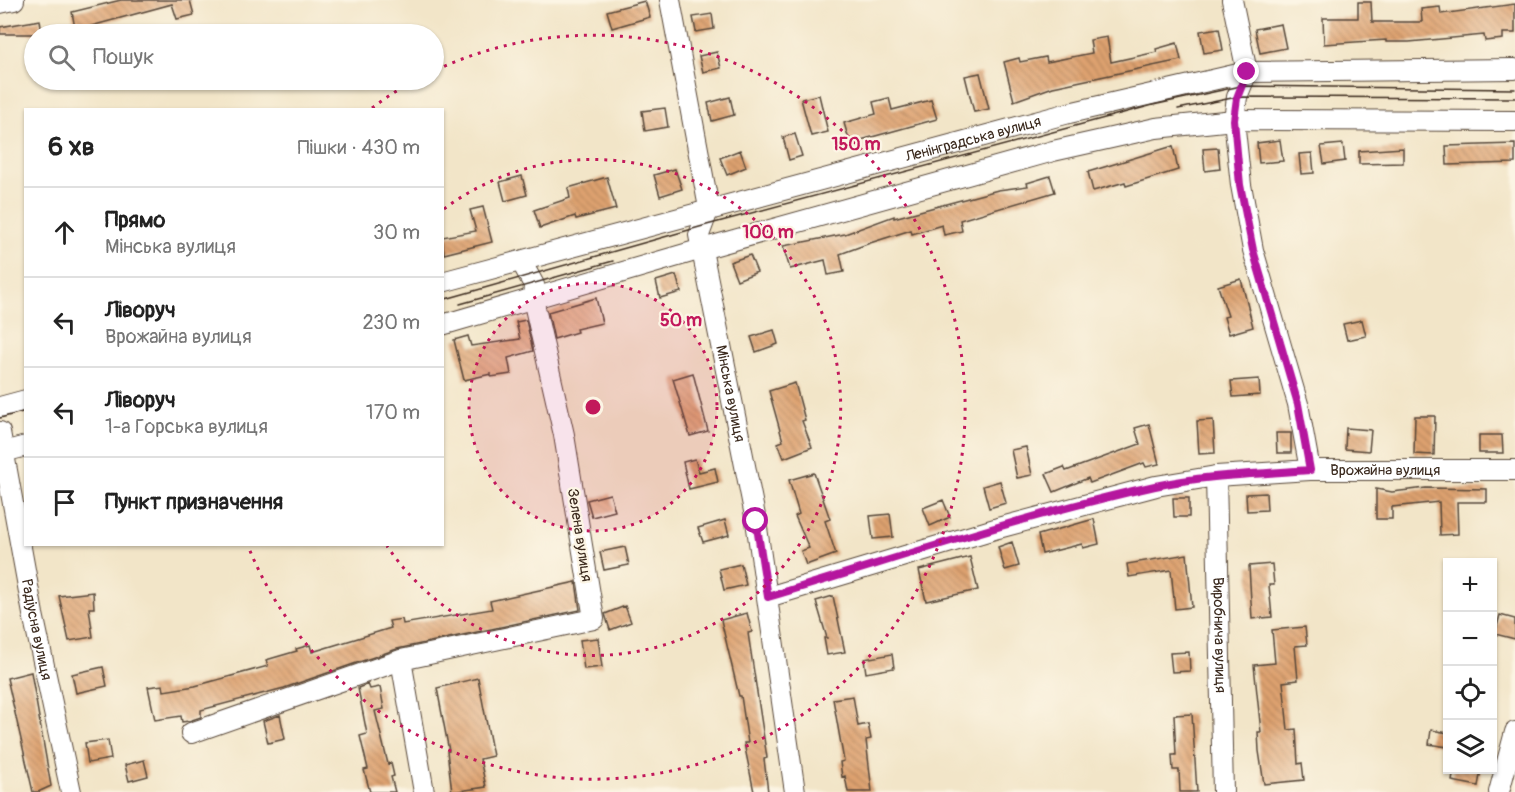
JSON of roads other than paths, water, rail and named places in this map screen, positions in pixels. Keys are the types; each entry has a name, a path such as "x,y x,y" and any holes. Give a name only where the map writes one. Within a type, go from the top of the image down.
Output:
{"street":[{"path":"0,3 14,0"},
{"name":"Мінська вулиця","path":"670,0 709,208 699,235 768,597 795,792"},
{"path":"1232,0 1247,72 1237,98 1234,120 1240,185 1253,250 1298,404 1310,470"},
{"name":"Ленінградська вулиця","path":"444,281 709,208 1069,113 1247,72 1515,69"},
{"path":"444,324 702,249 1053,151 1156,128 1234,120 1515,121"},
{"name":"Зелена вулиця","path":"191,733 401,660 594,618 564,435 533,299 534,285 521,261"},
{"path":"0,408 24,401"},
{"name":"Радіусна вулиця","path":"0,432 33,614 71,792"},
{"path":"2,452 24,446"},
{"name":"Врожайна вулиця","path":"768,597 998,528 1156,486 1216,476 1310,470 1515,470"},
{"name":"Виробнича вулиця","path":"1216,476 1223,792"},
{"path":"401,660 424,792"},
{"path":"1499,792 1515,732"}],"tram line":[{"path":"444,299 703,226 1153,105 1241,86 1515,89"},
{"path":"1178,109 1237,97 1515,98"},
{"path":"460,304 613,261"},
{"path":"0,418 24,412"}]}
